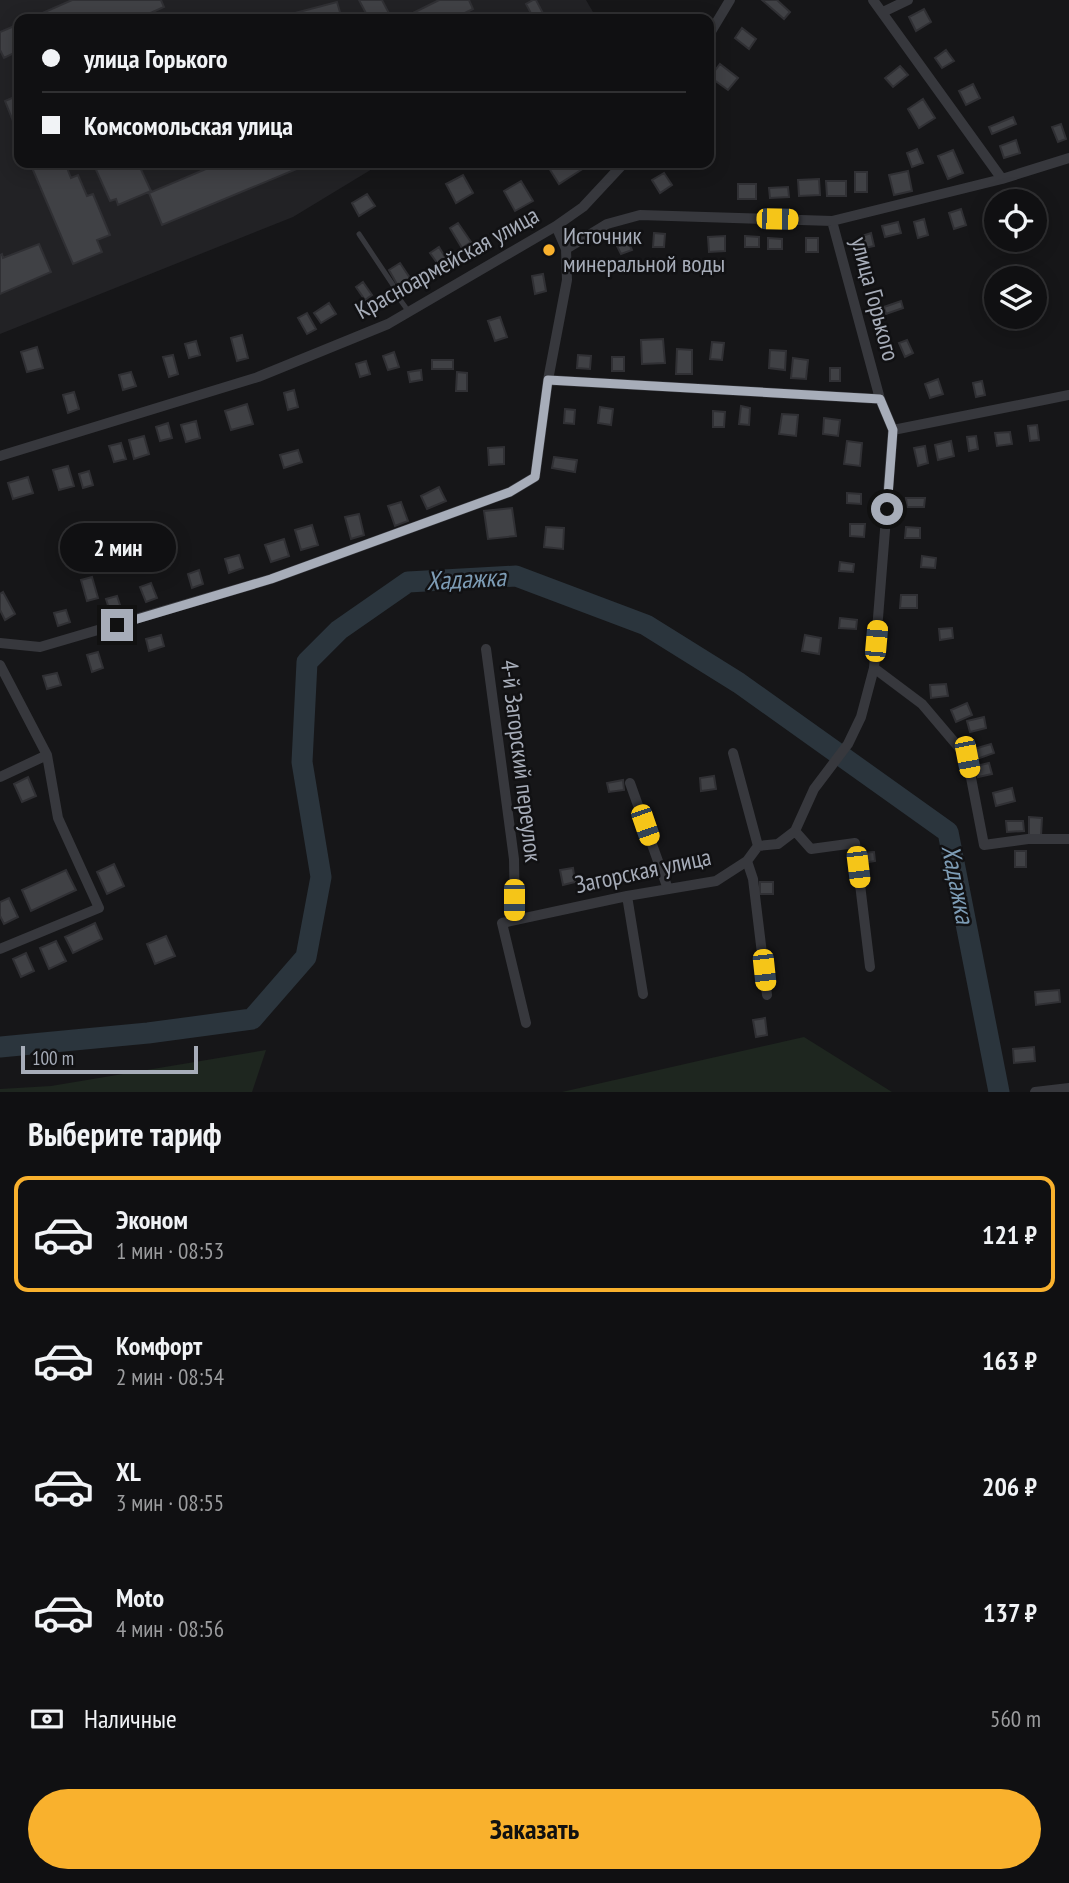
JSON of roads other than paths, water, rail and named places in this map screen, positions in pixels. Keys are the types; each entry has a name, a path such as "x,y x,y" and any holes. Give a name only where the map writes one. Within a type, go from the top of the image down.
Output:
{"street":[{"path":"714,27 730,0"},
{"path":"873,0 1002,178"},
{"path":"883,12 908,0"},
{"name":"Красноармейская улица","path":"0,456 258,377 388,324 556,226 566,249 607,224 640,215 832,221 1002,178 1069,158"},
{"path":"556,226 583,207 619,168"},
{"name":"улица Горького","path":"795,831 814,789 848,744 861,716 874,668 893,430 880,399 832,221"},
{"path":"0,643 40,647 258,583 510,492 535,477 548,380 567,280 566,249"},
{"path":"548,380 880,399"},
{"path":"893,430 1069,396"},
{"name":"4-й Загорский переулок","path":"486,649 514,859 515,920"},
{"path":"0,665 47,755 58,818 99,908 0,949"},
{"path":"874,668 922,704 967,757 985,845 1028,839 1069,839"},
{"path":"733,753 758,846 778,844 795,831 811,849 855,843 870,967"},
{"path":"0,777 47,755"},
{"path":"630,783 668,889"},
{"name":"Загорская улица","path":"526,1023 502,923 627,896 716,881 747,861 758,846"},
{"path":"747,861 752,878 767,995"},
{"path":"627,896 643,994"},
{"path":"1035,1092 1069,1088"}],"lane":[{"path":"359,234 409,312"}],"waterway":[{"name":"Хадажка","path":"0,1047 148,1033 252,1019 306,957 321,877 302,762 307,662 339,630 408,582 516,576 646,625 739,683 948,832 999,1092"}],"place":[{"name":"Источник минеральной воды","path":"549,250"}]}
